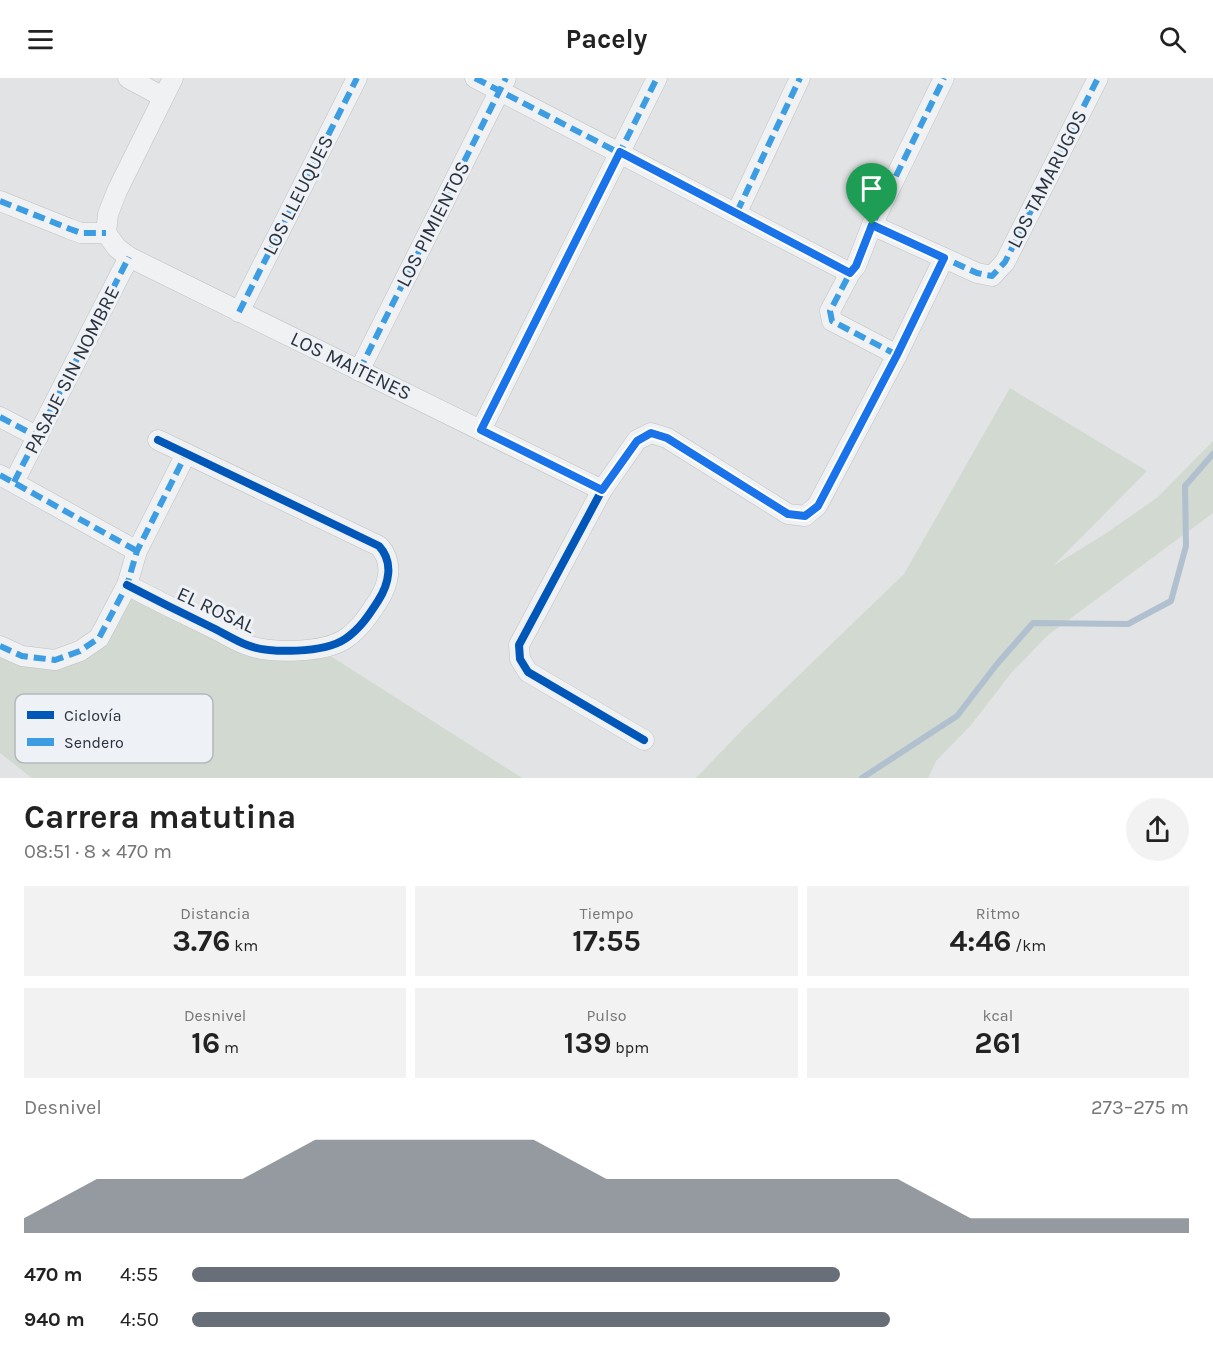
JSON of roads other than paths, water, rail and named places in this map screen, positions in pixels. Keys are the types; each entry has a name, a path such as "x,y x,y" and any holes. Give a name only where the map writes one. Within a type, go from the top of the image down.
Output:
{"street":[{"path":"128,78 163,97"},
{"path":"1,204 70,229 106,233 108,214 117,191 173,78"},
{"name":"LOS LLEUQUES","path":"240,312 357,78"},
{"path":"475,78 503,84 620,152 850,273"},
{"path":"481,430 657,78"},
{"path":"737,212 800,78"},
{"path":"897,355 832,321 830,311 856,266 872,225 945,78"},
{"name":"LOS TAMARUGOS","path":"944,258 977,273 992,276 1005,262 1098,78"},
{"name":"LOS PIMIENTOS","path":"359,371 503,84"},
{"path":"644,740 528,672 520,659 519,645 602,490 637,441 651,433 667,438 788,514 805,516 818,506 897,355 944,258 872,225"},
{"name":"LOS MAITENES","path":"106,233 117,248 129,257 602,490"},
{"name":"PASAJE SIN NOMBRE","path":"7,478 38,437 129,257"},
{"path":"0,417 38,437"},
{"path":"0,646 22,656 56,660 80,651 99,638 127,585 137,551 186,454 158,440"},
{"name":"EL ROSAL","path":"127,585 248,646 283,651 322,649 344,640 364,622 385,589 388,563 386,554 379,546 186,454"},
{"path":"7,478 137,551"}],"waterway":[{"path":"862,778 957,716 997,664 1033,623 1128,624 1171,601 1186,546 1185,486 1213,454"}]}
